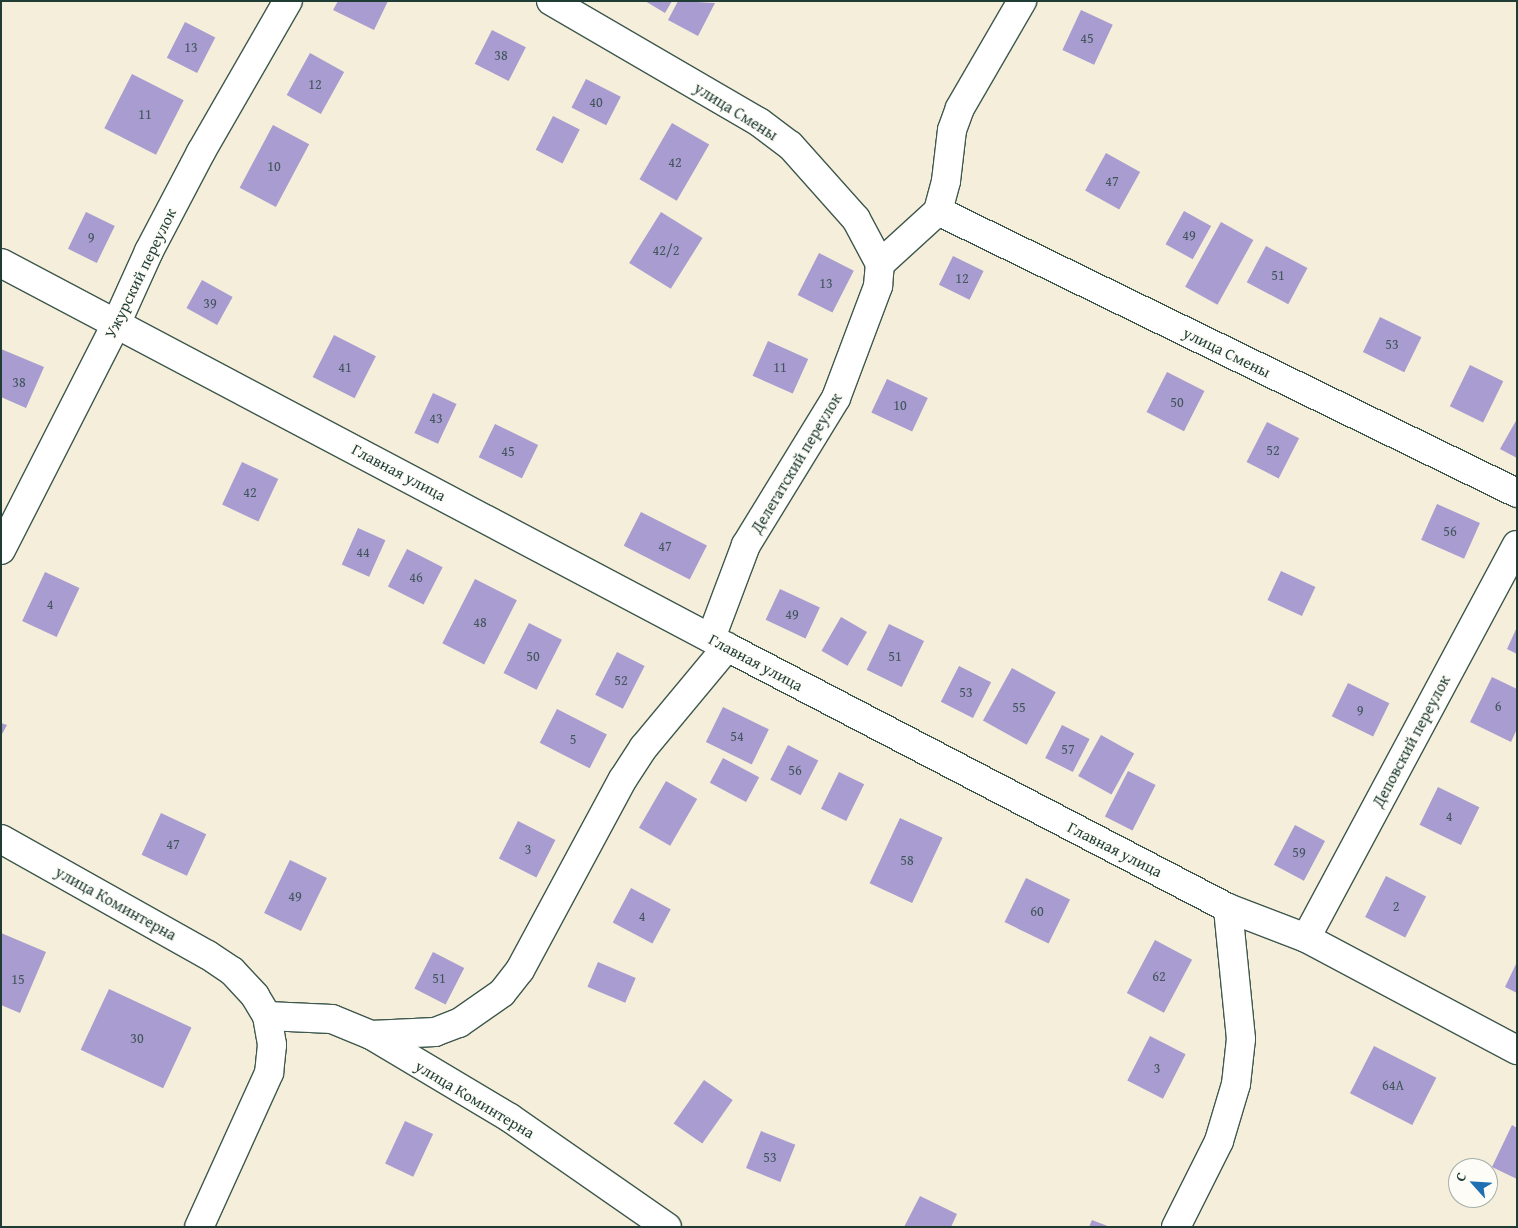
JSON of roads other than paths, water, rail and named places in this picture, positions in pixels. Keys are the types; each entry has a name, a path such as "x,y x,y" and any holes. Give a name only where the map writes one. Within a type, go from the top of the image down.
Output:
{"street":[{"name":"Ужурский переулок","path":"1,550 117,322 149,251 201,152 288,1"},
{"name":"улица Смены","path":"551,1 759,122 790,145 856,219 880,264"},
{"path":"880,264 938,211 946,181 952,130 960,108 1022,1"},
{"name":"улица Смены","path":"938,211 1517,493"},
{"name":"Главная улица","path":"1,263 117,322 719,643 1228,908 1306,938 1517,1050"},
{"name":"Делегатский переулок","path":"371,1035 435,1032 459,1023 502,993 520,970 623,779 719,643 746,545 836,398 878,286 880,264"},
{"name":"Деповский переулок","path":"1306,938 1517,545"},
{"name":"улица Коминтерна","path":"1,839 208,955 232,971 255,996 266,1016 272,1045 269,1072 199,1227"},
{"path":"1176,1227 1218,1141 1236,1084 1241,1039 1228,908"},
{"name":"улица Коминтерна","path":"266,1016 332,1019 371,1035 510,1118 667,1227"}]}
